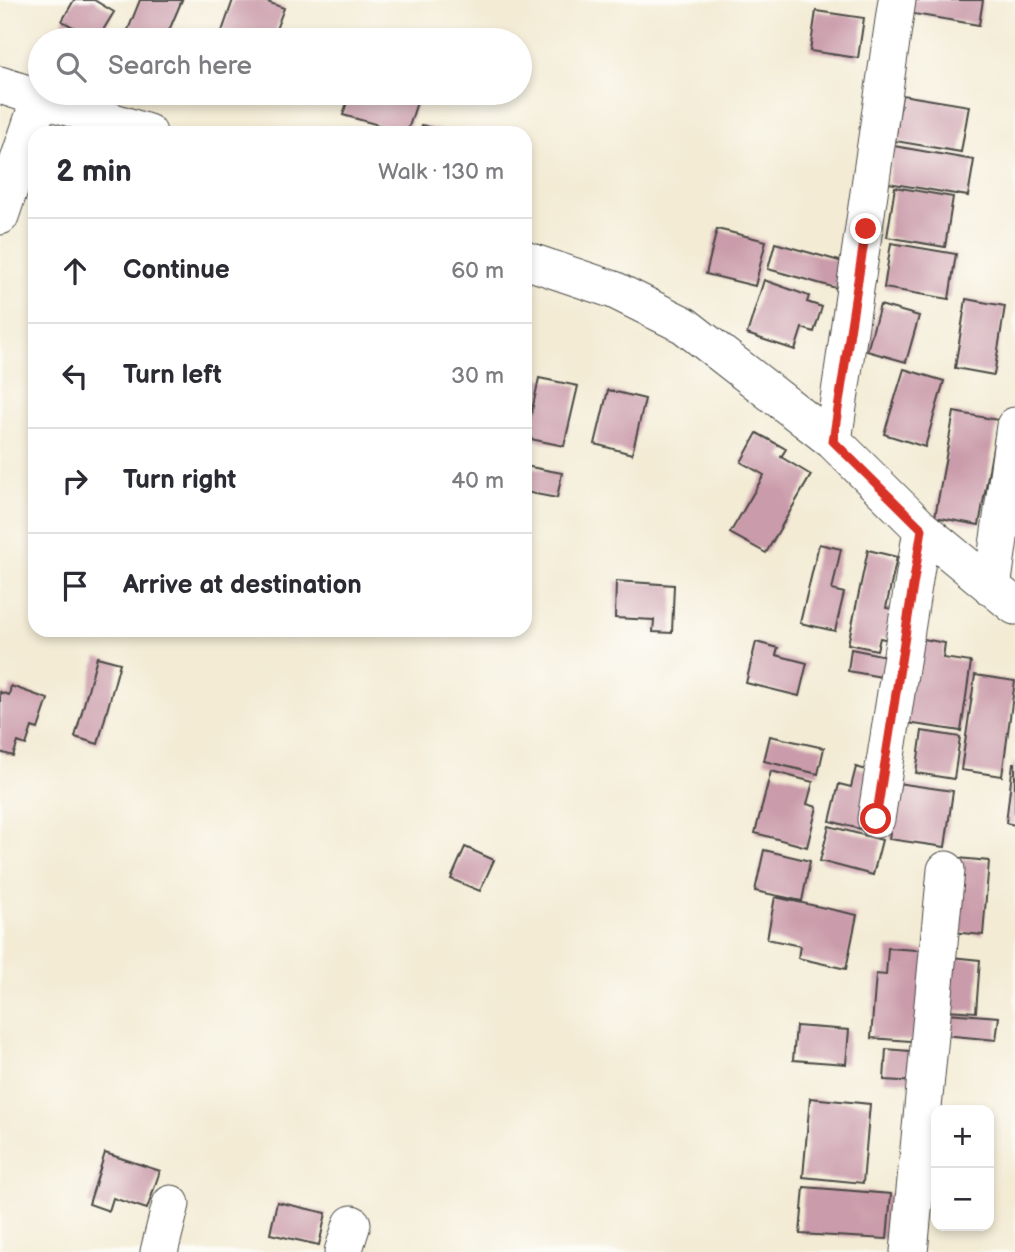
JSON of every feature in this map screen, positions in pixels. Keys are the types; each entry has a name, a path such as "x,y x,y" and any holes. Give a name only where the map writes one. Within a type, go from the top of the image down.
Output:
{"street":[{"path":"833,441 897,0"},
{"path":"0,85 28,94"},
{"path":"31,126 38,105"},
{"path":"62,105 126,126"},
{"path":"0,216 28,133"},
{"path":"532,262 614,290 684,325 833,441 922,529 1004,597"},
{"path":"1004,597 1015,426"},
{"path":"876,819 922,529"},
{"path":"909,1252 946,870"},
{"path":"159,1252 171,1204"}],"building":[{"path":"74,0 94,0 114,12 104,28 75,28 62,21"},
{"path":"140,0 182,0 170,28 129,28"},
{"path":"233,0 262,0 284,8 276,28 223,28"},
{"path":"910,0 983,0 979,25 908,13"},
{"path":"816,11 864,18 858,58 810,51"},
{"path":"902,95 969,106 961,152 895,141"},
{"path":"346,105 416,105 409,126 382,126 343,115"},
{"path":"894,146 974,160 968,196 888,183"},
{"path":"895,187 953,197 945,247 887,237"},
{"path":"717,229 766,241 755,286 706,274"},
{"path":"775,243 843,262 836,288 768,269"},
{"path":"891,243 956,254 949,299 884,288"},
{"path":"764,280 809,296 807,302 822,307 814,332 802,328 795,350 747,334"},
{"path":"966,299 1005,306 994,375 955,368"},
{"path":"880,305 919,316 906,362 867,351"},
{"path":"904,369 944,381 925,447 884,434"},
{"path":"539,378 578,386 564,446 532,439 532,410"},
{"path":"608,390 645,399 632,454 595,444"},
{"path":"954,412 998,420 979,525 935,517"},
{"path":"757,433 786,449 781,457 811,475 766,553 730,533 764,475 741,462"},
{"path":"532,467 562,473 557,498 532,493"},
{"path":"819,544 841,549 832,590 844,593 835,631 800,623"},
{"path":"868,550 897,557 886,608 905,611 898,642 880,638 877,650 848,644"},
{"path":"616,581 674,585 672,633 653,632 654,620 615,618"},
{"path":"913,637 945,643 943,658 971,662 961,731 900,722"},
{"path":"756,642 778,648 776,655 807,663 799,696 746,683"},
{"path":"851,649 891,657 887,678 848,671"},
{"path":"97,657 120,663 98,744 75,737"},
{"path":"975,675 1015,681 1002,776 961,770"},
{"path":"11,686 48,699 38,729 32,727 26,745 18,742 13,756 0,752 0,692 9,695"},
{"path":"922,731 960,737 954,779 916,773"},
{"path":"770,736 824,748 818,774 764,761"},
{"path":"1015,763 1015,825 1006,823"},
{"path":"856,767 881,774 867,831 830,821 839,784 851,787"},
{"path":"771,771 813,782 807,804 817,807 807,847 755,833"},
{"path":"897,783 953,791 945,847 889,839"},
{"path":"829,826 882,840 873,875 820,861"},
{"path":"465,847 494,860 480,891 451,879"},
{"path":"764,850 810,861 802,901 755,891"},
{"path":"958,858 989,861 983,935 951,932"},
{"path":"775,897 857,915 846,969 798,958 800,946 767,939"},
{"path":"888,948 930,951 923,1042 871,1038 876,974 886,975"},
{"path":"951,957 980,960 976,1012 947,1010"},
{"path":"946,1013 999,1017 996,1040 944,1035"},
{"path":"796,1026 849,1030 846,1064 793,1060"},
{"path":"886,1049 921,1052 918,1082 884,1080"},
{"path":"810,1098 870,1104 863,1183 803,1177"},
{"path":"105,1153 160,1171 147,1209 113,1198 109,1211 89,1204"},
{"path":"804,1187 891,1194 887,1239 800,1234"},
{"path":"277,1202 326,1213 319,1245 270,1234"}],"route":[{"path":"866,229 833,441 922,529 876,819"}]}
